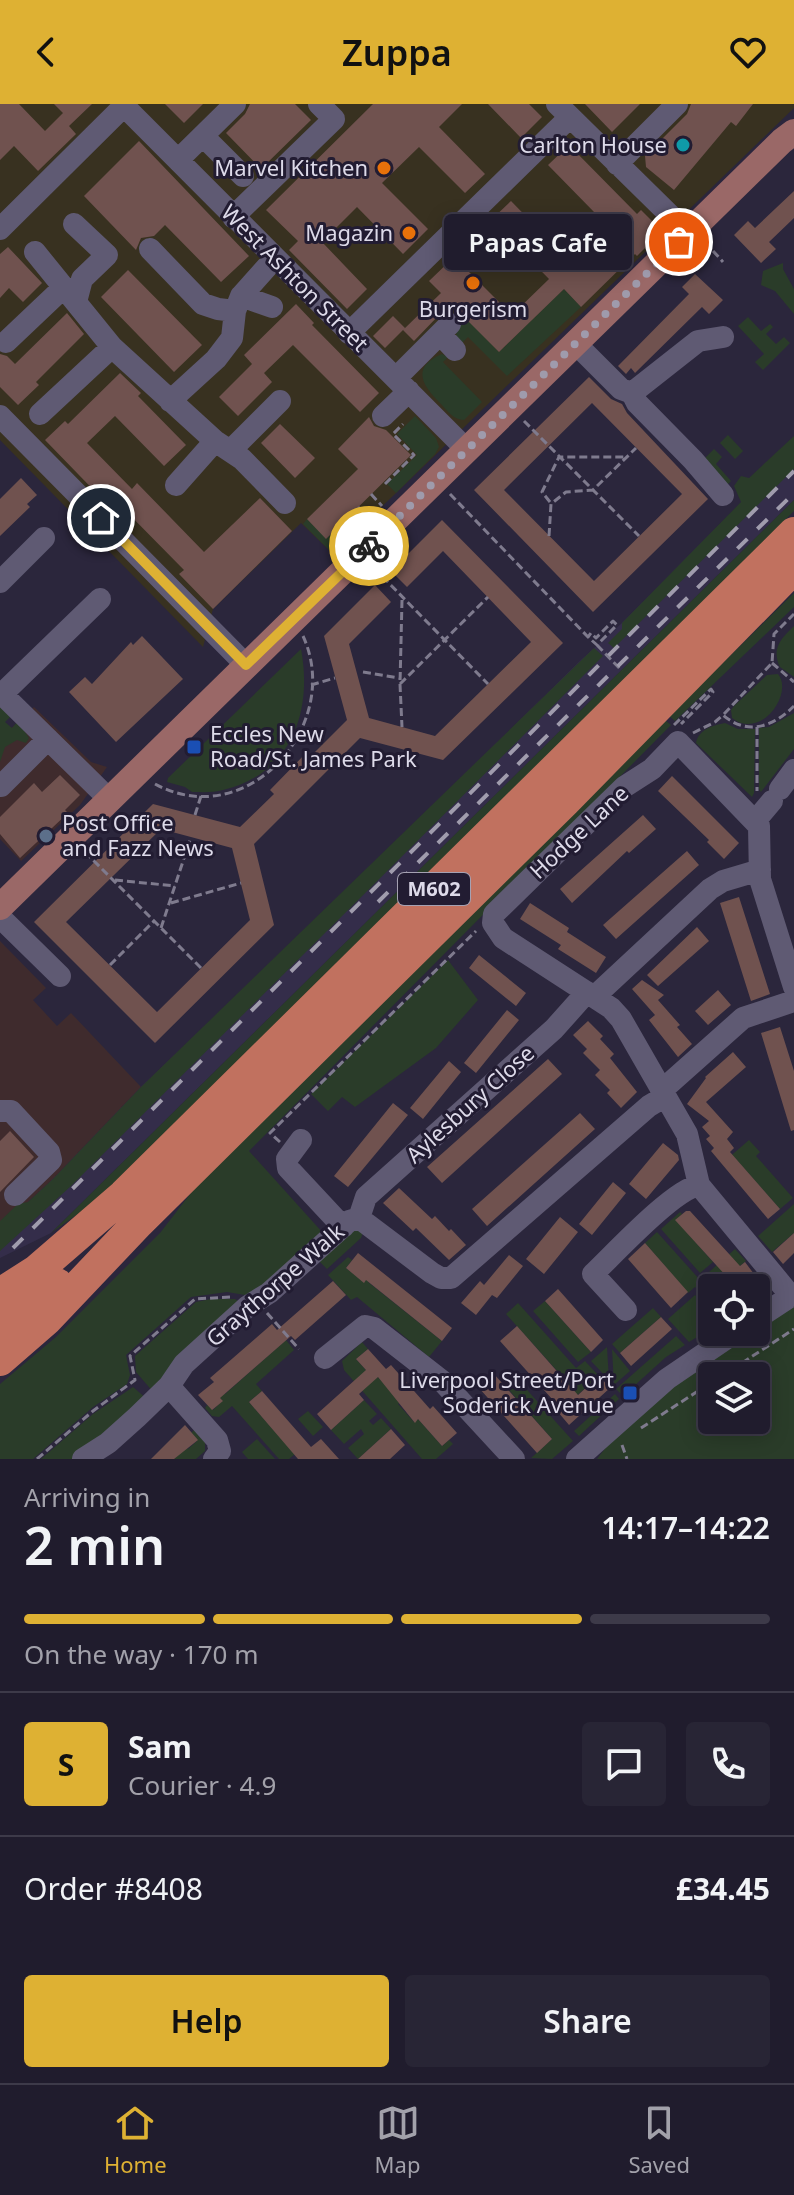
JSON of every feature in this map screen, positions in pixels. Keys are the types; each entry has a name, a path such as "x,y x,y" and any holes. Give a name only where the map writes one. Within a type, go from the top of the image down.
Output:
{"highway":[{"name":"M602","path":"0,1294 36,1271 146,1174 794,533"},
{"name":"M602","path":"0,1360 35,1331 139,1222 554,812 794,568"},
{"name":"M602","path":"0,1328 139,1222"}],"main road":[{"path":"0,907 294,618 353,550 436,480 790,132"}],"street":[{"path":"178,160 235,104"},
{"path":"233,217 334,119 319,104"},
{"path":"617,164 677,104"},
{"path":"0,229 125,105"},
{"name":"West Ashton Street","path":"125,105 466,449"},
{"path":"349,333 539,147 563,110 677,222"},
{"path":"203,136 243,176"},
{"path":"6,342 70,295 107,255 74,224"},
{"path":"150,249 203,304 272,307"},
{"path":"35,252 112,347 170,401 216,435 285,503"},
{"path":"170,401 216,359 232,338 238,304 275,258"},
{"path":"393,420 402,385 448,336"},
{"path":"632,393 698,341 723,337"},
{"path":"575,343 621,389 632,393 637,403 723,495"},
{"path":"40,414 112,347"},
{"path":"176,485 216,435 280,401"},
{"path":"0,416 246,665"},
{"path":"0,582 44,538"},
{"path":"100,599 1,693 110,800"},
{"path":"678,737 766,802"},
{"name":"Hodge Lane","path":"487,930 497,911 624,787 652,769 678,737"},
{"path":"1,786 48,739"},
{"path":"794,770 766,802 759,826 764,893 794,987"},
{"name":"Aylesbury Close","path":"351,1223 366,1197 710,889 723,881 760,870"},
{"path":"0,917 60,976"},
{"path":"487,930 611,1008 621,1019 687,1134 699,1185 793,1295 770,1310"},
{"name":"Graythorpe Walk","path":"83,1459 108,1443 169,1386 184,1364 256,1309 269,1293 351,1223 432,1273 446,1279 457,1276 743,1018 794,1001"},
{"path":"5,1111 42,1143 51,1160 15,1195"},
{"path":"296,1147 287,1162 288,1168 351,1223"},
{"path":"626,1310 593,1274 673,1199 689,1187 699,1185"},
{"path":"325,1358 365,1326 374,1328 442,1381 514,1459"},
{"path":"577,1459 667,1379 715,1346"},
{"path":"169,1386 217,1440 220,1451 214,1459"}],"path":[{"path":"702,239 723,262"},
{"path":"510,407 639,536"},
{"path":"383,482 414,455 393,434 393,420"},
{"path":"551,504 566,492 593,490 636,448"},
{"path":"559,457 627,457"},
{"path":"549,536 551,504 542,492 559,457"},
{"path":"436,480 588,637 597,645 617,625 613,621 596,638 591,633 588,637"},
{"path":"371,494 385,509"},
{"path":"358,507 372,521"},
{"path":"332,533 488,684"},
{"path":"400,684 488,597"},
{"path":"402,600 402,727"},
{"path":"678,737 723,715 772,663 774,634 794,614"},
{"path":"139,771 163,789 201,796 227,794 243,788 262,779 275,767 295,741 310,705 311,668 305,641 294,618"},
{"path":"772,663 794,682"},
{"path":"363,672 400,678"},
{"path":"311,685 335,678"},
{"path":"678,737 711,689 713,692 686,720"},
{"path":"723,715 740,726 757,726 776,720 794,706"},
{"path":"757,726 766,802"},
{"path":"195,815 201,796"},
{"path":"71,837 201,968"},
{"path":"161,929 191,837"},
{"path":"113,880 175,886"},
{"path":"170,903 241,883"},
{"path":"110,965 154,921"},
{"path":"296,1147 270,1133 487,930"},
{"path":"37,1459 135,1380 130,1356 195,1299 238,1297 256,1309 299,1349"},
{"path":"743,1362 794,1329"},
{"path":"634,1433 698,1391"},
{"path":"613,1441 621,1441 627,1459"}],"shaded area":[{"path":"0,104 794,104 794,108 333,554 301,523 213,609 203,647 0,440"},
{"path":"794,449 794,500 51,1233 0,1258 0,1243 28,1202 141,1087 622,623"},
{"path":"34,707 91,762 107,767 80,805 21,861 0,839 0,739"},
{"path":"0,941 46,988 33,1000 57,1026 71,1013 141,1087 28,1202 0,1243"}],"green space":[{"path":"783,263 794,289 794,314 775,291 761,285 763,271"},
{"path":"564,289 581,307 507,376 468,337 459,346 457,330 466,318 499,352"},
{"path":"748,317 761,331 770,324 773,327 766,334 776,344 784,337 790,343 763,370 755,362 764,354 738,326"},
{"path":"442,354 448,357 443,362 482,402 464,420 450,414 424,383 422,376 426,365"},
{"path":"415,416 436,438 439,447 396,493 387,484 417,455 397,434"},
{"path":"728,435 743,451 735,459 720,443"},
{"path":"794,436 794,469 614,648 608,643 622,629 622,623 741,502 734,486 741,476 749,478"},
{"path":"714,449 722,457 716,464 731,481 725,487 701,462"},
{"path":"794,500 794,511 112,1186 51,1233"},
{"path":"357,508 368,520 345,542 334,531"},
{"path":"307,519 326,538 331,534 341,545 333,554 303,524"},
{"path":"794,593 794,607 675,721 669,716"},
{"path":"794,626 794,677 780,667 777,649"},
{"path":"594,648 603,656 71,1186 0,1251 0,1221 18,1204 28,1202 53,1179 141,1087"},
{"path":"301,649 304,672 300,717 281,755 266,770 246,782 215,792 192,792 167,782 168,778"},
{"path":"778,674 782,692 772,712 754,724 732,718 734,706 767,675"},
{"path":"0,704 13,714 5,722 12,728 18,721 29,738 26,743 17,740 5,747 0,762"},
{"path":"794,713 794,749 761,792 759,728 769,727"},
{"path":"665,720 671,725 249,1151 323,1233 261,1288 245,1295 227,1292 191,1297 126,1355 130,1375 127,1384 93,1407 33,1459 0,1459 0,1384 56,1337 160,1233 194,1189"},
{"path":"725,723 738,729 755,729 752,797 696,743 703,731"},
{"path":"448,960 478,1000 436,1048 355,1107 342,1097 328,1111 311,1094"},
{"path":"749,1140 760,1152 756,1156 793,1198 780,1209 734,1157 726,1160"},
{"path":"794,1204 794,1233 772,1252 758,1236"},
{"path":"680,1212 682,1214 676,1220 713,1262 700,1273 661,1229"},
{"path":"364,1229 361,1238 327,1269 318,1260 351,1231"},
{"path":"657,1232 698,1278 698,1290 695,1287 688,1293 645,1243"},
{"path":"735,1249 746,1261 730,1274 707,1274"},
{"path":"348,1257 352,1260 346,1268 364,1282 371,1274 368,1282 442,1341 429,1357 357,1297 351,1300 328,1275"},
{"path":"695,1295 698,1298 698,1337 689,1342 668,1319"},
{"path":"235,1299 241,1303 154,1393 136,1372 135,1356 196,1302"},
{"path":"545,1301 591,1352 578,1362 533,1311"},
{"path":"794,1302 794,1459 597,1459 620,1429 674,1382 698,1366 698,1434 770,1434 770,1362 704,1362 729,1346 770,1346 770,1318"},
{"path":"518,1303 576,1368 585,1361 599,1376 558,1412 548,1401 568,1383 506,1314"},
{"path":"653,1308 661,1317 620,1353 612,1344"},
{"path":"676,1336 685,1345 666,1357 623,1396 616,1389"},
{"path":"286,1340 294,1350 256,1384 262,1391 249,1402 295,1454 289,1459 279,1459 232,1406 219,1417 212,1416 205,1408 207,1405 213,1410 222,1401 216,1393 225,1394"},
{"path":"362,1342 368,1349 356,1359 396,1397 406,1397 398,1404 414,1422 418,1419 442,1446 449,1440 453,1444 436,1459 422,1459 344,1370 342,1361"},
{"path":"607,1347 609,1380 591,1361"},
{"path":"612,1349 630,1371 614,1385"},
{"path":"519,1381 573,1441 552,1459 531,1458 552,1439 509,1390"},
{"path":"133,1387 147,1399 73,1459 41,1459 93,1414"},
{"path":"615,1394 619,1399 579,1436 574,1431"},
{"path":"364,1400 377,1414 369,1421 373,1425 381,1418 391,1429 358,1459 348,1448 364,1434 361,1429 344,1444 331,1430"},
{"path":"308,1411 323,1427 313,1436 298,1419"},
{"path":"194,1430 205,1442 205,1451 196,1459 174,1459 181,1442 188,1449 197,1441 191,1433"},
{"path":"257,1439 275,1459 248,1459 242,1452"}],"building":[{"path":"0,104 19,104 45,131 63,113 54,104 92,104 69,126 76,134 38,171 14,146 0,160"},
{"path":"165,104 203,104 184,123"},
{"path":"250,104 295,104 311,120 261,169 226,133 245,114"},
{"path":"373,104 462,104 439,127 485,174 465,193 419,147 382,183 428,229 403,254 357,207 322,242 367,289 347,309 289,250 298,241 266,210"},
{"path":"488,104 529,104 542,117 521,138"},
{"path":"585,104 640,104 612,132"},
{"name":"Carlton House","path":"691,104 753,104 736,126 731,122 674,190 646,167 645,156 687,114"},
{"path":"139,141 249,256 221,282 165,225 154,236 141,238 136,250 84,196"},
{"path":"569,145 637,214 641,210 662,231 581,307 564,289 499,352 453,306 440,314 414,341 403,330 441,293 429,281 454,257 512,315 549,279 491,220 511,201 557,248 594,212 548,165"},
{"path":"794,191 794,218 769,242 776,249 761,263 734,235 748,221 755,228"},
{"path":"8,247 42,283 23,302 9,288 0,298 0,254"},
{"path":"128,270 202,345 174,372 101,297"},
{"path":"695,274 723,300 709,314 702,307 635,373 631,368 626,374 618,366 689,294 682,287"},
{"path":"296,304 314,323 312,325 379,393 360,412 293,345 264,373 272,382 238,416 219,397 252,364 244,355"},
{"path":"67,313 84,334 36,382 39,385 18,405 0,387 0,354 15,364"},
{"path":"393,316 405,328 385,348 373,336"},
{"path":"120,373 186,445 164,466 115,416 87,443 132,489 137,483 204,552 260,498 292,531 213,609 179,574 184,570 117,502 111,508 45,440 65,421 68,424"},
{"path":"589,377 611,399 622,404 708,499 593,612 474,490","holes":["592,403 682,494 594,581 504,490"]},
{"path":"369,417 374,426 386,430 411,455 326,539 307,519 358,469 338,449"},
{"path":"280,424 315,458 295,478 261,443"},
{"path":"21,478 37,495 27,504 30,507 0,536 0,499"},
{"path":"442,520 563,643 443,760 360,738 254,844 274,925 155,1043 34,922 153,804 240,827 274,794 270,790 308,751 312,755 347,720 324,636 375,585 391,602 349,644 369,718 435,736 531,642 443,551 407,587 391,571","holes":["161,829 232,848 250,920 157,1012 66,922"]},
{"path":"142,636 183,679 116,742 69,692 85,677 92,684 131,642 133,645"},
{"path":"60,775 80,795 65,810 68,813 20,858 0,834 0,817 34,783 42,792"},
{"path":"672,776 739,843 724,859 707,842 709,840 658,791"},
{"path":"643,815 656,829 629,853 627,851 572,903 560,889"},
{"path":"687,851 699,865 616,939 603,925"},
{"path":"739,897 770,994 751,1001 720,903"},
{"path":"530,903 606,957 596,973 558,949 561,945 520,919"},
{"path":"697,927 709,941 658,986 647,975"},
{"path":"479,955 526,993 516,1006 469,968"},
{"path":"642,980 664,995 658,1000 692,1044 678,1057 649,1020 655,1015 632,989"},
{"path":"718,990 731,1005 708,1025 695,1011"},
{"path":"507,1010 519,1020 476,1073 464,1063"},
{"path":"588,1021 603,1036 600,1039 614,1054 610,1058 637,1092 621,1108 607,1093 610,1090 595,1075 600,1070 583,1053 587,1049 573,1035"},
{"path":"780,1027 794,1071 794,1130 791,1131 761,1033"},
{"path":"733,1052 746,1067 706,1102 733,1132 727,1139 734,1148 730,1152 780,1209 768,1219 711,1151 714,1148 706,1139 710,1136 702,1127 709,1121 687,1104 705,1077"},
{"path":"548,1059 562,1074 442,1183 427,1167"},
{"path":"449,1061 461,1072 423,1119 410,1108"},
{"path":"393,1103 408,1115 348,1187 334,1176"},
{"path":"580,1113 595,1129 487,1226 472,1209"},
{"path":"10,1131 34,1157 0,1192 0,1141"},
{"path":"663,1143 678,1155 679,1160 646,1199 629,1184"},
{"path":"613,1182 626,1193 592,1235 579,1224"},
{"path":"399,1188 432,1219 435,1216 449,1231 451,1229 466,1245 449,1260 416,1228 413,1231 383,1203"},
{"path":"690,1211 740,1266 745,1262 754,1274 724,1274 675,1220"},
{"path":"560,1217 578,1232 544,1274 526,1259"},
{"path":"794,1233 794,1253 783,1264 773,1252"},
{"path":"645,1243 688,1292 671,1308 628,1259"},
{"path":"358,1253 452,1328 442,1341 366,1280 364,1283 346,1268"},
{"path":"509,1255 523,1266 497,1298 492,1295 476,1315 461,1303 480,1281 484,1285"},
{"path":"333,1281 346,1295 295,1340 291,1336 220,1398 223,1401 212,1410 198,1395 214,1382 210,1378 272,1324 277,1330"},
{"path":"558,1289 603,1340 591,1352 545,1301"},
{"path":"661,1317 672,1329 631,1366 620,1353"},
{"path":"517,1326 578,1395 599,1376 610,1388 569,1425 558,1412 561,1409 500,1341"},
{"path":"368,1349 386,1369 391,1365 430,1409 433,1406 457,1433 442,1446 418,1419 415,1423 378,1377 359,1394 364,1400 331,1430 317,1414 366,1370 356,1359"},
{"path":"494,1374 552,1439 537,1453 479,1388"},
{"path":"262,1391 311,1447 321,1439 339,1459 298,1459 249,1402"},
{"path":"185,1425 198,1440 174,1459 151,1459"},
{"path":"391,1429 405,1445 390,1459 358,1459"}],"railway":[{"path":"13,1248 794,471"},
{"path":"378,902 794,493"}],"way so far":[{"path":"369,546 679,242"}],"place":[{"name":"Carlton House","path":"683,145"},
{"name":"Marvel Kitchen","path":"384,168"},
{"name":"Magazin","path":"409,233"},
{"name":"Papas Cafe","path":"679,242"},
{"name":"Burgerism","path":"473,283"},
{"name":"Eccles New Road/St. James Park","path":"194,747"},
{"name":"Post Office and Fazz News","path":"46,836"},
{"name":"Liverpool Street/Port Soderick Avenue","path":"630,1393"}],"route":[{"path":"101,518 246,665 369,546"}]}
